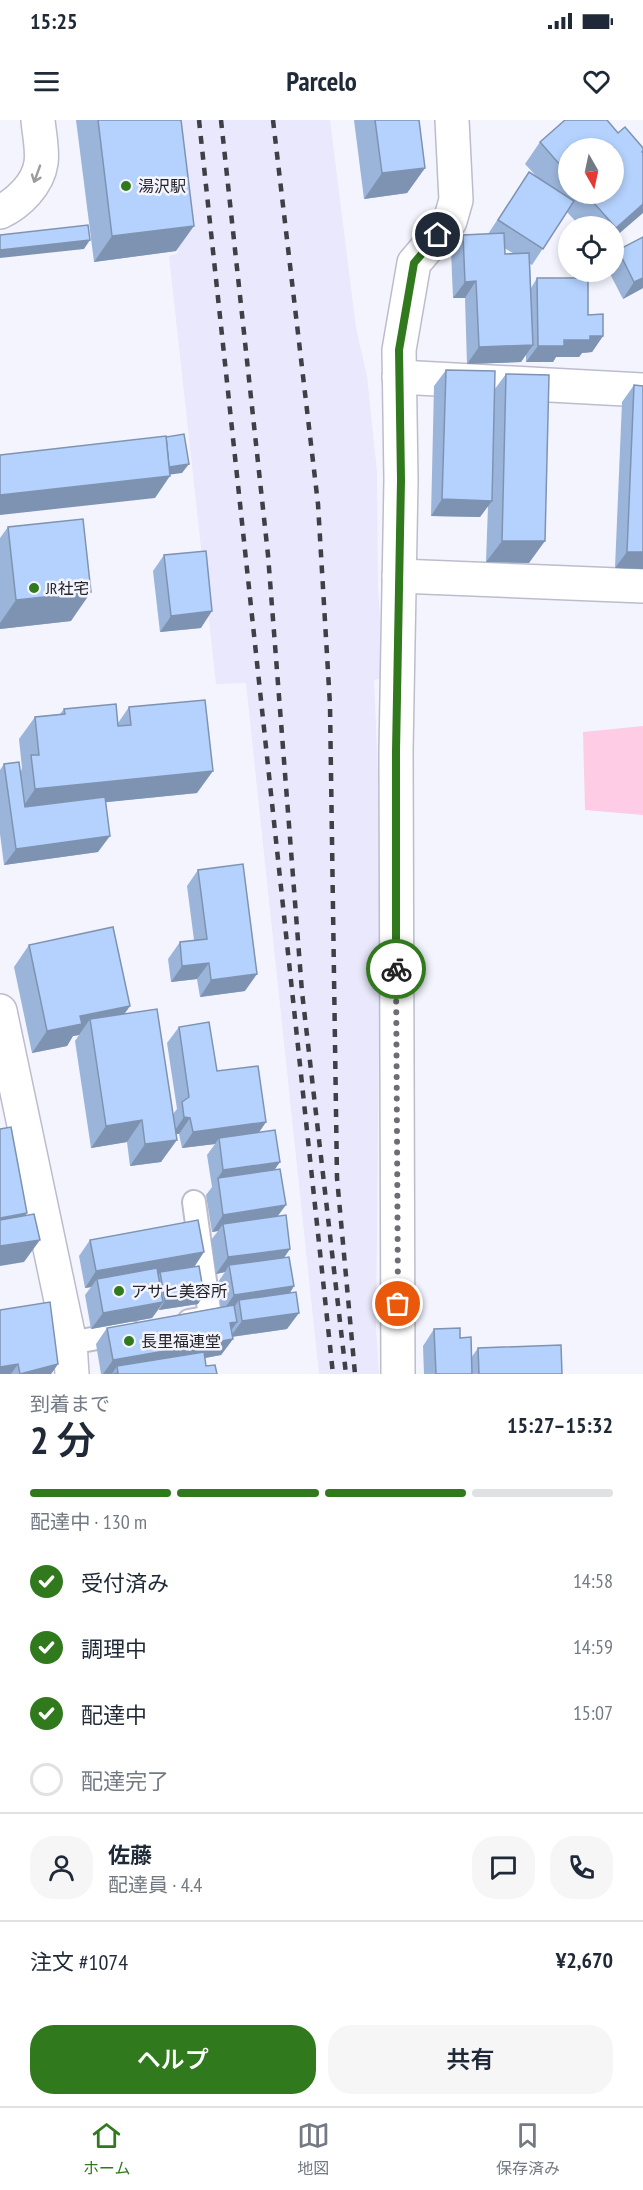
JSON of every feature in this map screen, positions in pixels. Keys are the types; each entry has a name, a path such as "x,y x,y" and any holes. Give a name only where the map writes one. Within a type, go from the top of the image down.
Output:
{"street":[{"path":"0,212 16,201 34,183 42,162 38,120"},
{"path":"398,1374 396,831 401,480 399,350 414,263 450,221 456,200 452,120"},
{"path":"399,377 643,390"},
{"path":"399,576 643,586"},
{"path":"0,1011 71,1359"}],"lane":[{"path":"71,1359 157,1327 210,1317 194,1202"}],"shaded area":[{"path":"164,120 330,120 356,328 367,376 377,472 378,587 384,678 374,680 381,845 376,1328 379,1374 319,1374 246,683 216,684 169,256 178,253"},
{"path":"643,726 643,815 585,810 583,732"}],"building":[{"name":"湯沢駅","path":"98,120 181,120 194,226 112,236"},
{"path":"375,120 419,120 425,168 382,173"},
{"path":"565,120 607,120 618,133 625,127 643,148 643,204 624,221 624,216 605,216 595,204 624,204 624,138 558,138 558,163 540,142"},
{"path":"529,172 558,191 558,204 572,204 564,216 558,216 558,226 543,249 498,220"},
{"path":"88,225 90,240 0,250 0,235"},
{"path":"504,233 505,254 529,253 533,345 479,347 476,281 465,282 463,235"},
{"path":"643,237 643,278 634,282 624,262 624,247"},
{"path":"537,278 558,278 558,282 588,282 588,315 603,314 603,336 590,336 590,340 564,340 564,346 538,346"},
{"path":"446,370 495,371 492,501 442,499"},
{"path":"506,374 549,375 545,541 502,541"},
{"path":"634,385 643,386 643,552 627,552"},
{"path":"184,434 189,464 169,467 166,437"},
{"path":"166,436 170,476 0,495 0,455"},
{"path":"83,519 91,592 16,600 8,527"},
{"path":"206,551 212,611 171,616 164,555"},
{"path":"205,700 213,771 35,789 31,755 39,755 35,717 65,714 64,709 116,704 118,726 131,725 129,707"},
{"path":"19,762 25,807 105,797 110,836 16,849 4,764"},
{"path":"243,864 257,974 211,980 209,963 182,966 180,942 207,939 198,870"},
{"path":"113,927 130,1006 80,1016 82,1024 47,1031 29,945"},
{"path":"157,1009 177,1140 145,1144 142,1120 106,1126 90,1019"},
{"path":"209,1022 217,1071 258,1066 266,1122 193,1132 190,1118 184,1117 182,1102 189,1097 179,1027"},
{"path":"11,1127 27,1213 0,1218 0,1129"},
{"path":"275,1130 280,1162 223,1170 219,1138"},
{"path":"280,1169 286,1205 223,1215 218,1178"},
{"path":"34,1214 40,1240 0,1246 0,1220"},
{"path":"286,1215 290,1249 228,1257 223,1224"},
{"path":"198,1220 204,1252 96,1271 90,1240"},
{"path":"289,1257 294,1286 234,1295 229,1265"},
{"path":"199,1266 204,1295 165,1301 160,1272"},
{"path":"157,1268 163,1302 103,1313 97,1279"},
{"path":"296,1292 299,1313 242,1321 239,1300"},
{"path":"50,1302 58,1364 20,1374 18,1364 0,1367 0,1310"},
{"path":"234,1305 237,1322 230,1323 233,1339 113,1360 107,1328"},
{"path":"460,1328 460,1338 471,1337 472,1374 436,1374 434,1329"},
{"path":"561,1345 562,1374 479,1374 478,1348"},
{"path":"204,1352 206,1366 215,1365 217,1374 113,1374 118,1373 117,1366"}],"railway":[{"path":"199,120 333,1374"},
{"path":"221,120 268,555 302,992 346,1374"},
{"path":"273,120 318,504 330,705 337,1178 355,1374"}],"way so far":[{"path":"396,969 398,1304"}],"place":[{"name":"湯沢駅","path":"126,186"},
{"name":"JR社宅","path":"34,588"},
{"name":"アサヒ美容所","path":"119,1291"},
{"name":"長里福連堂","path":"129,1341"}],"route":[{"path":"396,969 396,751 401,480 399,350 414,263 438,235"}]}
